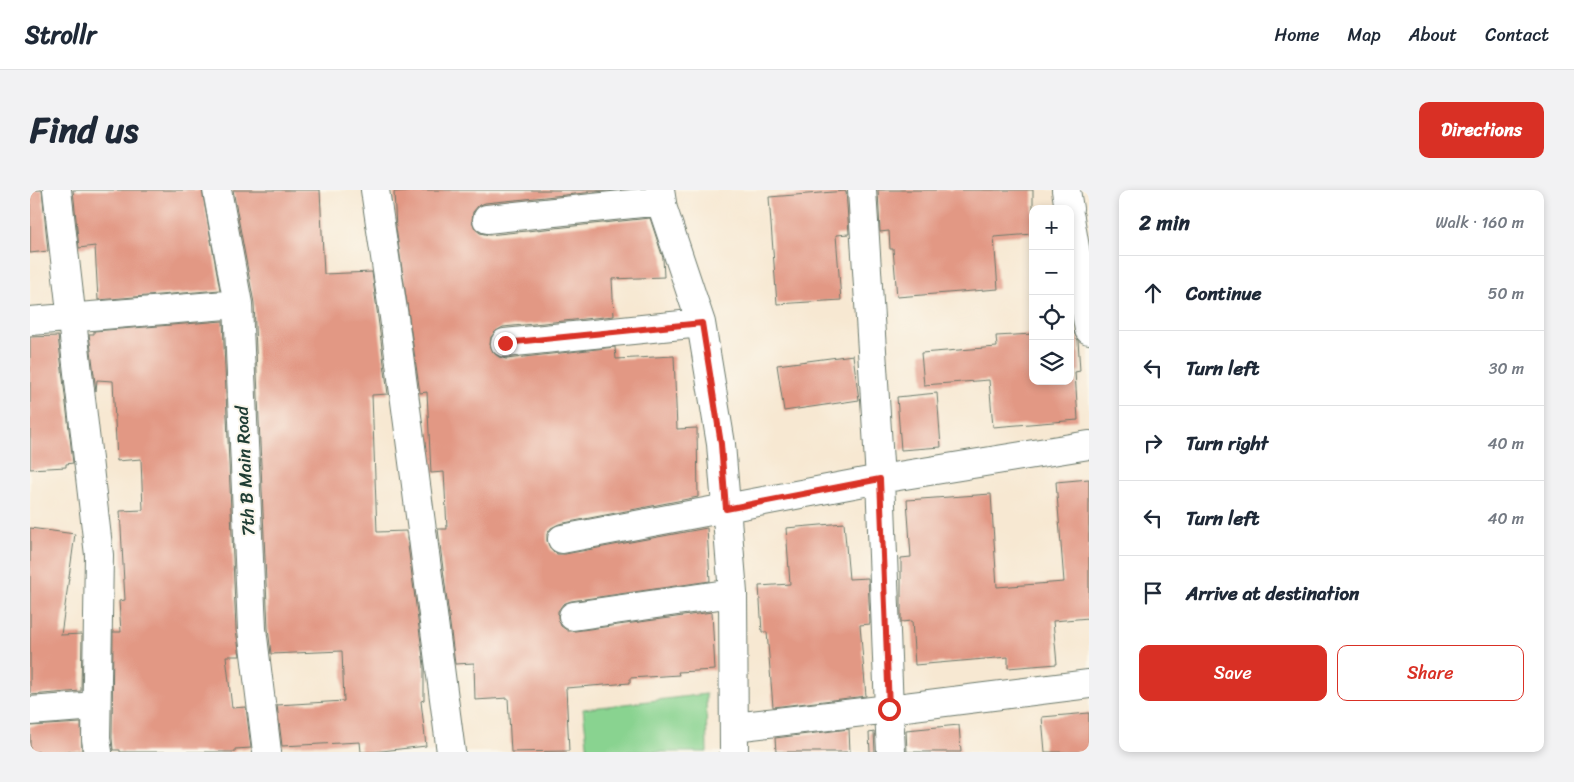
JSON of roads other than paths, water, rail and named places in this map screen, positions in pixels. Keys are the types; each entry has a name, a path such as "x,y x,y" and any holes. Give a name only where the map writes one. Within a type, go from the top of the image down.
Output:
{"street":[{"path":"57,190 99,555 96,706 98,752"},
{"name":"7th B Main Road","path":"217,190 238,304 252,629 267,752"},
{"path":"375,190 394,317 451,752"},
{"path":"862,190 880,479 891,752"},
{"path":"1066,190 1068,205"},
{"path":"487,218 660,195 702,323 721,444 733,593 734,740 889,709 1089,684"},
{"path":"1074,242 1089,330"},
{"path":"30,322 238,304"},
{"path":"505,343 702,323"},
{"path":"562,538 880,479 1089,445"},
{"path":"573,616 733,593"},
{"path":"30,711 96,706"}]}
